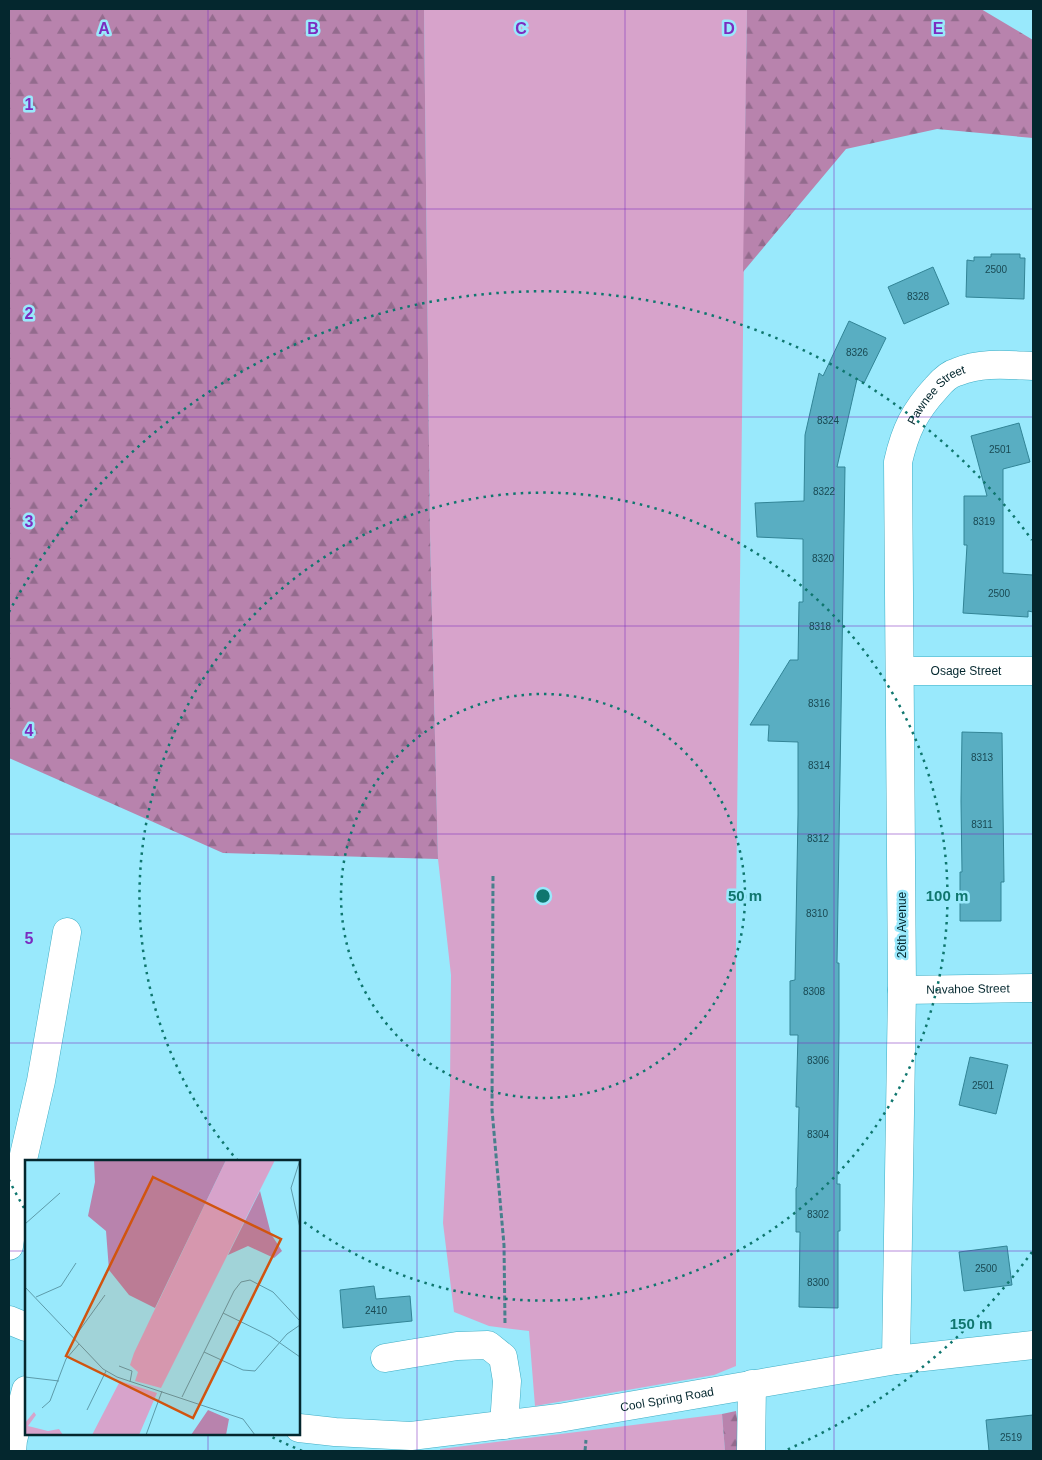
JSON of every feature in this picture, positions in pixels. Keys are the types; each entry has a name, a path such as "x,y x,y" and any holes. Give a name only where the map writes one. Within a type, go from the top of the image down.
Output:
{"street":[{"name":"Pawnee Street","path":"898,490 898,462 909,425 918,409 940,384 955,372 975,367 998,364 1033,366"},
{"name":"26th Avenue","path":"896,1360 902,990 898,490"},
{"name":"Osage Street","path":"900,671 1033,671"},
{"path":"9,1246 21,1168 41,1081 67,932"},
{"name":"Navahoe Street","path":"902,990 1033,988"},
{"path":"9,1320 25,1327"},
{"path":"385,1358 457,1346 488,1345 503,1357 507,1381 504,1424"},
{"name":"Cool Spring Road","path":"312,1437 411,1436 559,1418 896,1360 1033,1345"},
{"path":"751,1451 752,1384"},
{"path":"12,1451 25,1394"}],"path":[{"path":"493,876 492,1110 504,1245 505,1322 503,1357"}],"shaded area":[{"path":"424,9 747,9 736,906 736,1366 714,1375 535,1406 529,1331 489,1326 454,1312 443,1223 450,1085 451,975 438,859 430,534"},
{"path":"722,1414 725,1451 440,1451 440,1449"}],"green space":[{"path":"9,9 424,9 430,534 438,859 223,853 9,758"},
{"path":"747,9 981,9 1033,40 1033,138 937,129 846,149 743,272"},
{"path":"736,1411 741,1451 725,1451 722,1414"}],"building":[{"path":"991,254 1020,254 1020,258 1025,258 1024,299 966,297 967,260 974,261 974,257 991,257"},
{"path":"933,267 949,304 904,324 888,287"},
{"path":"849,321 886,338 864,383 857,379 837,467 845,467 837,963 839,963 839,1031 837,1184 840,1184 838,1308 799,1307 800,1232 796,1232 799,1107 796,1107 798,1035 790,1035 790,981 795,980 798,742 768,741 769,725 750,725 790,660 798,660 799,602 803,602 803,539 757,537 755,503 804,501 805,435 819,373 823,376"},
{"path":"1019,423 1030,462 1003,469 1003,573 1033,575 1033,612 1028,611 1028,617 963,613 967,545 964,545 964,496 987,496 971,436"},
{"path":"962,732 1002,733 1004,882 1001,882 1001,921 960,921"},
{"path":"970,1057 1008,1065 996,1114 959,1105"},
{"path":"1007,1246 1012,1285 964,1291 959,1252"},
{"path":"374,1286 376,1299 410,1296 412,1321 343,1328 340,1290"},
{"path":"1033,1415 1033,1451 989,1451 986,1420"}]}
